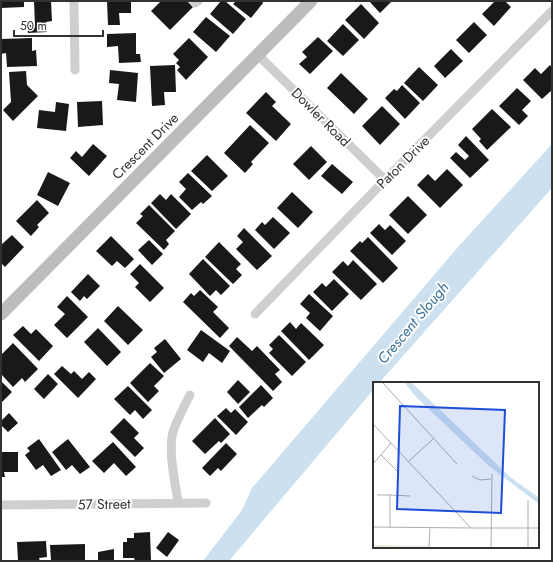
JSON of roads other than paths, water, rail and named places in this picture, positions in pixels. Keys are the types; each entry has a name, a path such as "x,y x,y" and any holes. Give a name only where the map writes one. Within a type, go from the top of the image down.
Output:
{"street":[{"path":"74,1 75,70"},
{"name":"Crescent Drive","path":"1,314 311,1"},
{"name":"Paton Drive","path":"255,314 552,11"},
{"name":"Dowler Road","path":"258,55 385,180"},
{"path":"178,502 171,446 176,425 190,395"},
{"name":"57 Street","path":"1,505 178,502 206,503"}],"water":[{"name":"Crescent Slough","path":"552,144 552,188 380,382 373,382 373,390 229,561 203,561 242,510 252,488 458,247"}]}
